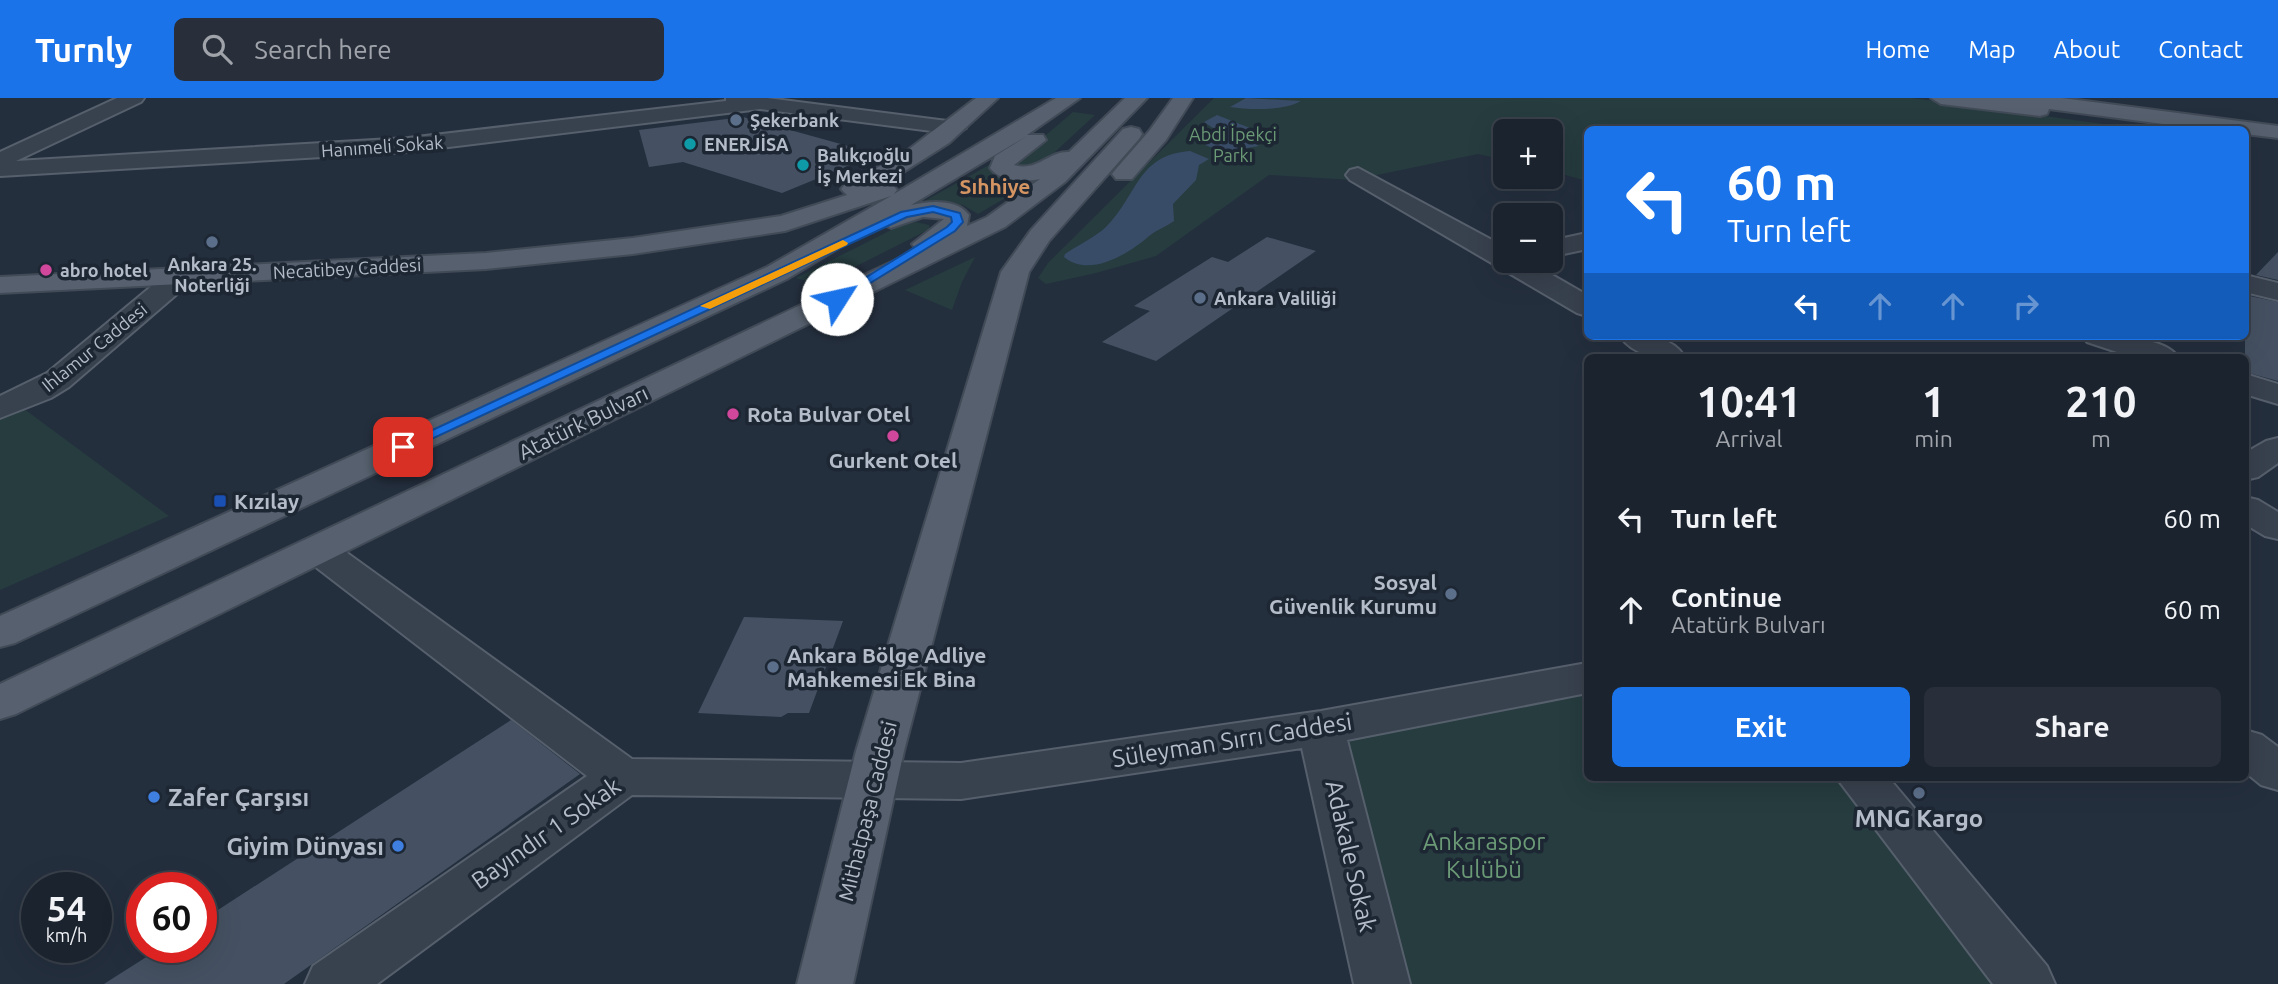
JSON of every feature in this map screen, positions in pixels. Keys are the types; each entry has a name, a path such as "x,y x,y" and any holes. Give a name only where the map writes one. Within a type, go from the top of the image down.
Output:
{"main road":[{"path":"693,237 867,184 905,166 955,128 988,98"},
{"path":"777,273 1070,98"},
{"path":"1080,98 1051,128 1003,161 1002,168 1021,174 1047,169 1108,127"},
{"name":"Atatürk Bulvarı","path":"0,703 1009,214 1057,177 1137,98"},
{"name":"Mithatpaşa Caddesi","path":"825,984 875,778 1014,272 1036,240 1126,141 1145,116 1149,98"},
{"path":"1036,240 1068,223 1101,197 1158,135 1183,98"},
{"path":"1941,98 2154,126"},
{"path":"2014,98 2231,126"},
{"path":"2083,98 2278,122"},
{"path":"2158,98 2278,113"},
{"path":"2249,128 2278,132"},
{"path":"2249,141 2278,148"},
{"path":"693,237 812,216 965,163"},
{"path":"0,633 909,213 933,209 956,215 957,222 951,229 837,299"},
{"name":"Necatibey Caddesi","path":"0,285 486,261 693,237"}],"street":[{"path":"0,160 134,98"},
{"path":"722,98 955,128"},
{"name":"Hanımeli Sokak","path":"0,169 408,145 762,103"},
{"path":"1358,175 1493,252"},
{"path":"1563,247 1584,243"},
{"path":"1529,273 1584,305"},
{"name":"Ihlamur Caddesi","path":"0,408 58,380 181,276"},
{"path":"2249,284 2278,292"},
{"path":"1642,340 1665,354"},
{"path":"2110,340 2154,354"},
{"path":"2249,385 2278,394"},
{"path":"2249,466 2278,448"},
{"path":"2249,511 2278,528"},
{"path":"318,550 622,777"},
{"name":"Süleyman Sırrı Caddesi","path":"875,778 961,780 1321,728 1584,679"},
{"name":"Adakale Sokak","path":"1321,728 1382,984"},
{"path":"2249,750 2278,772"},
{"name":"Bayındır 1 Sokak","path":"333,984 622,777 875,778"},
{"path":"1863,781 2027,984"}],"green space":[{"name":"Abdi İpekçi Parkı","path":"1214,98 1912,98 2118,126 1584,126 1584,180 1563,174 1563,119 1493,119 1493,157 1478,154 1353,180 1269,175 1156,256 1046,284 1038,278 1048,263"},
{"path":"1073,112 1095,115 1042,164 1036,167 1017,166 1018,159"},
{"path":"989,165 996,175 1031,183 978,214 963,205 921,203"},
{"path":"916,222 929,225 930,229 819,285 796,278 899,226"},
{"path":"975,257 952,310 905,290"},
{"path":"16,403 169,516 0,590 0,408"},
{"name":"Ankaraspor Kulübü","path":"1584,679 1584,781 1863,781 2027,984 1382,984 1321,728"}],"water":[{"path":"1246,98 1301,101 1276,108 1230,107"},
{"path":"1217,115 1255,130 1258,133 1248,139 1259,146 1223,152 1205,145 1219,132 1204,122"},
{"path":"1190,151 1209,159 1199,165 1196,180 1173,204 1174,221 1110,261 1086,265 1074,263 1064,257 1106,227 1149,168 1172,154"}],"building":[{"path":"743,117 877,154 782,193 683,162 649,167 639,130"},
{"name":"Ankara Valiliği","path":"1267,237 1316,251 1156,361 1102,342 1150,311 1134,306 1212,257 1228,262"},
{"path":"2278,252 2278,280 2256,275"},
{"path":"2249,296 2278,302 2278,381 2249,373 2249,354 2245,354 2245,340 2249,340"},
{"name":"Ankara Bölge Adliye Mahkemesi Ek Bina","path":"744,617 843,621 809,713 788,713 781,717 698,713"},
{"name":"Giyim Dünyası","path":"511,720 580,774 284,984 104,984 137,963 217,963 217,911"}],"slow traffic":[{"path":"706,306 843,243"}],"place":[{"name":"Şekerbank","path":"736,120"},
{"name":"ENERJİSA","path":"690,144"},
{"name":"Balıkçıoğlu İş Merkezi","path":"803,165"},
{"name":"Ankara 25. Noterliği","path":"212,242"},
{"name":"abro hotel","path":"46,270"},
{"name":"Ankara Valiliği","path":"1200,298"},
{"name":"Rota Bulvar Otel","path":"733,414"},
{"name":"Gurkent Otel","path":"893,436"},
{"name":"Kızılay","path":"220,501"},
{"name":"Sosyal Güvenlik Kurumu","path":"1451,594"},
{"name":"Ankara Bölge Adliye Mahkemesi Ek Bina","path":"773,667"},
{"name":"MNG Kargo","path":"1919,793"},
{"name":"Zafer Çarşısı","path":"154,797"},
{"name":"Giyim Dünyası","path":"398,846"}],"district":[{"name":"Sıhhiye","path":"995,186"}],"route":[{"path":"403,447 905,214 933,209 956,215 958,220 951,229 906,254 837,299"}]}
